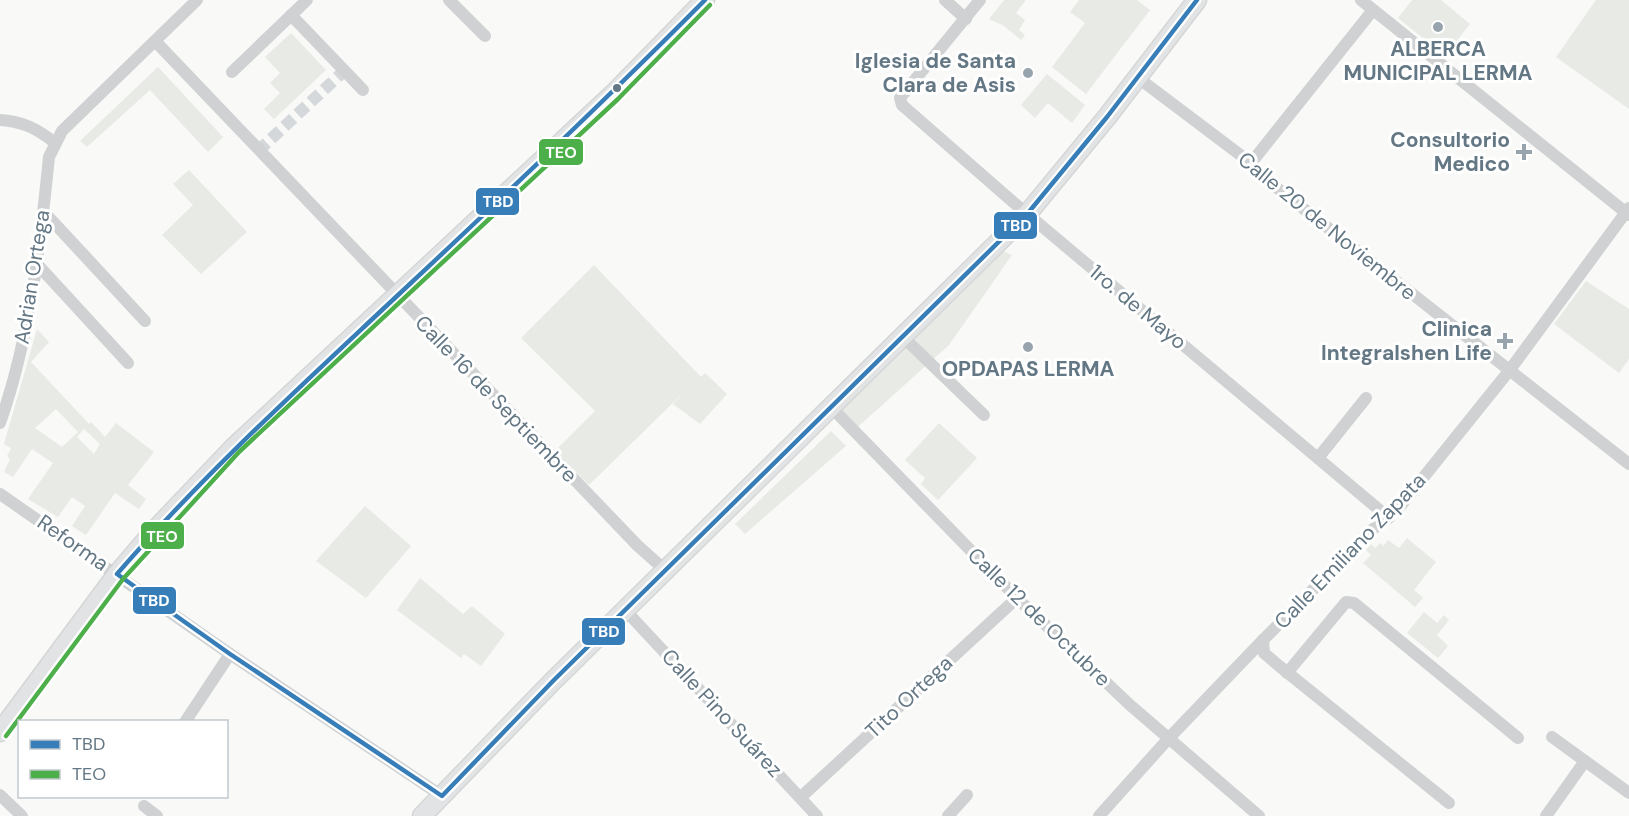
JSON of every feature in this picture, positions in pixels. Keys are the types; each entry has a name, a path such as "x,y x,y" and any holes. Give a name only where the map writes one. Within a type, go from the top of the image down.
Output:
{"main road":[{"path":"0,732 117,574 165,518 234,447 613,94 705,0"},
{"path":"422,816 553,681 1028,213 1197,0"}],"street":[{"name":"Adrian Ortega","path":"0,423 19,358 37,264 50,157 55,143 62,131 196,0"},
{"path":"232,72 308,0"},
{"path":"449,0 485,36"},
{"path":"945,0 966,19 980,0"},
{"path":"1361,0 1628,212"},
{"path":"1251,163 1373,10"},
{"path":"291,15 363,90"},
{"name":"1ro. de Mayo","path":"966,19 900,99 902,105 1389,518"},
{"name":"Calle 16 de Septiembre","path":"155,41 397,296 637,544 666,571"},
{"name":"Calle 20 de Noviembre","path":"1137,77 1251,163 1262,176 1629,464"},
{"path":"0,120 32,127 55,143"},
{"path":"44,212 146,321"},
{"name":"Calle Emiliano Zapata","path":"1099,816 1169,738 1263,640 1372,530 1389,518 1509,371 1628,212"},
{"path":"37,264 128,363"},
{"path":"902,336 984,415"},
{"path":"1318,458 1366,398"},
{"name":"Calle 12 de Octubre","path":"830,406 1017,598 1169,738 1259,816"},
{"name":"Reforma","path":"0,494 230,654 442,796"},
{"name":"Tito Ortega","path":"801,797 1017,598"},
{"path":"1287,673 1346,602 1354,603 1518,738"},
{"name":"Calle Pino Suárez","path":"626,611 801,797 810,814"},
{"path":"1263,640 1264,652 1287,673 1449,803"},
{"path":"186,720 230,654"},
{"path":"1552,737 1629,793"},
{"path":"1546,816 1585,761"},
{"path":"0,795 22,816"},
{"path":"948,816 967,795"},
{"path":"144,806 157,816"}],"shaded area":[{"path":"1004,0 1026,0 1016,13 1025,20 1019,30 1025,35 1021,40 1004,26 989,19"},
{"path":"1079,0 1137,0 1150,10 1086,94 1052,67 1085,23 1070,12"},
{"name":"ALBERCA MUNICIPAL LERMA","path":"1412,0 1441,0 1470,24 1445,56 1398,18"},
{"path":"1596,0 1629,0 1629,109 1556,57"},
{"path":"291,33 326,70 274,119 264,109 280,93 270,83 280,73 265,57"},
{"path":"158,67 223,137 208,152 150,90 87,147 80,141"},
{"path":"1047,74 1085,105 1072,123 1048,103 1035,118 1021,105"},
{"path":"189,170 247,232 201,274 162,235 193,205 173,184"},
{"path":"1003,251 1012,255 949,345 851,433 831,415"},
{"path":"594,265 701,377 705,373 727,394 700,424 673,404 683,393 589,485 555,451 595,411 521,338"},
{"path":"1586,281 1629,309 1629,359 1619,373 1554,324"},
{"path":"37,329 49,342 31,362 89,424 91,422 105,437 116,423 154,452 128,485 146,499 139,509 115,493 86,535 72,526 85,506 72,497 58,517 28,499 53,463 32,449 13,477 4,472 10,459 7,456 11,448 4,444","holes":["56,409 78,432 62,447 35,428","84,429 100,444 94,454 77,437"]},
{"path":"939,423 977,458 938,500 921,484 925,478 905,460"},
{"path":"831,431 846,446 745,534 735,524"},
{"path":"365,506 411,546 366,598 316,561"},
{"path":"1407,538 1436,562 1414,590 1423,598 1415,607 1363,563 1371,555 1366,550 1371,544 1375,548 1380,543 1383,546 1388,540 1399,548"},
{"path":"420,578 463,614 472,606 505,634 481,666 464,654 461,658 397,610"},
{"path":"1424,612 1437,623 1444,615 1449,620 1437,635 1448,646 1438,658 1407,633"}],"tunnel":[{"path":"258,151 344,71"}],"transit line":[{"name":"TBD","path":"705,0 552,150 254,431 184,501 117,574 230,654 442,796 553,681 1028,213 1107,117 1197,0"},
{"name":"TEO","path":"6,736 123,579 239,452 618,99 710,5"}],"place":[{"name":"ALBERCA MUNICIPAL LERMA","path":"1438,27"},
{"name":"Iglesia de Santa Clara de Asis","path":"1028,73"},
{"name":"Consultorio Medico","path":"1524,152"},
{"name":"Clinica Integralshen Life","path":"1505,341"},
{"name":"OPDAPAS LERMA","path":"1028,347"}]}
